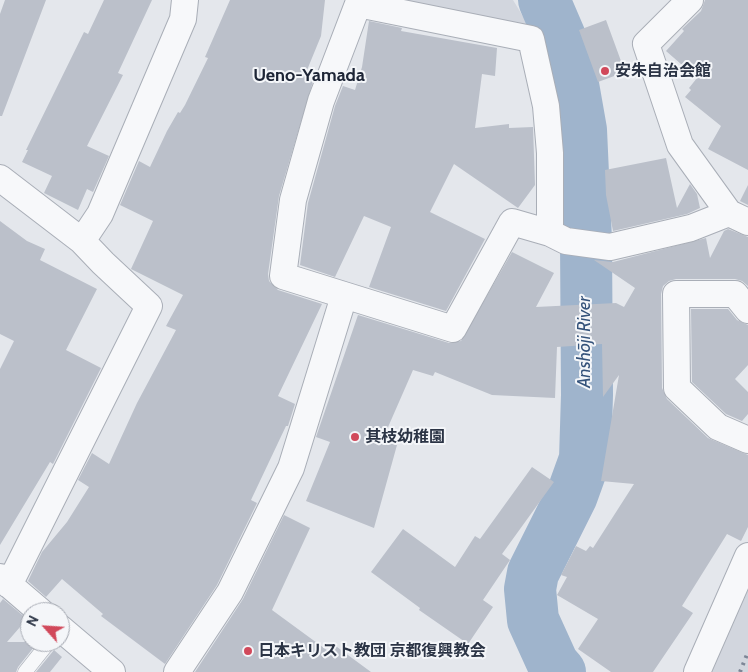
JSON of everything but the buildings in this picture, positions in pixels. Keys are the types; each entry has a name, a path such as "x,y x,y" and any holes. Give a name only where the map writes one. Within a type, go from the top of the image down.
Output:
{"street":[{"path":"82,241 100,214 184,19 185,0"},
{"path":"558,237 546,106 531,39 358,4 321,101 296,191 283,276 453,329 512,222 558,237 610,247 738,217 680,145 646,44 690,0"},
{"path":"0,178 82,241 149,306 4,581 29,602"},
{"path":"748,310 735,294 676,294 677,388 718,427 748,440"},
{"path":"177,672 230,592 291,468 344,296"},
{"path":"697,672 748,556"},
{"path":"70,636 112,672"}],"lane":[{"path":"25,672 41,652"}],"shaded area":[{"path":"369,0 513,0 530,28"},
{"path":"748,590 748,672 711,672 722,645"}],"waterway":[{"name":"Anshōji River","path":"544,0 568,56 581,130 586,240 587,395 585,459 572,495 533,573 530,589 533,620 553,664 560,672"}],"railway":[{"path":"740,672 748,652"}],"place":[{"name":"安朱自治会館","path":"605,71"},
{"name":"其枝幼稚園","path":"355,437"},
{"name":"日本キリスト教団 京都復興教会","path":"248,651"}],"district":[{"name":"Ueno-Yamada","path":"309,76"}]}
